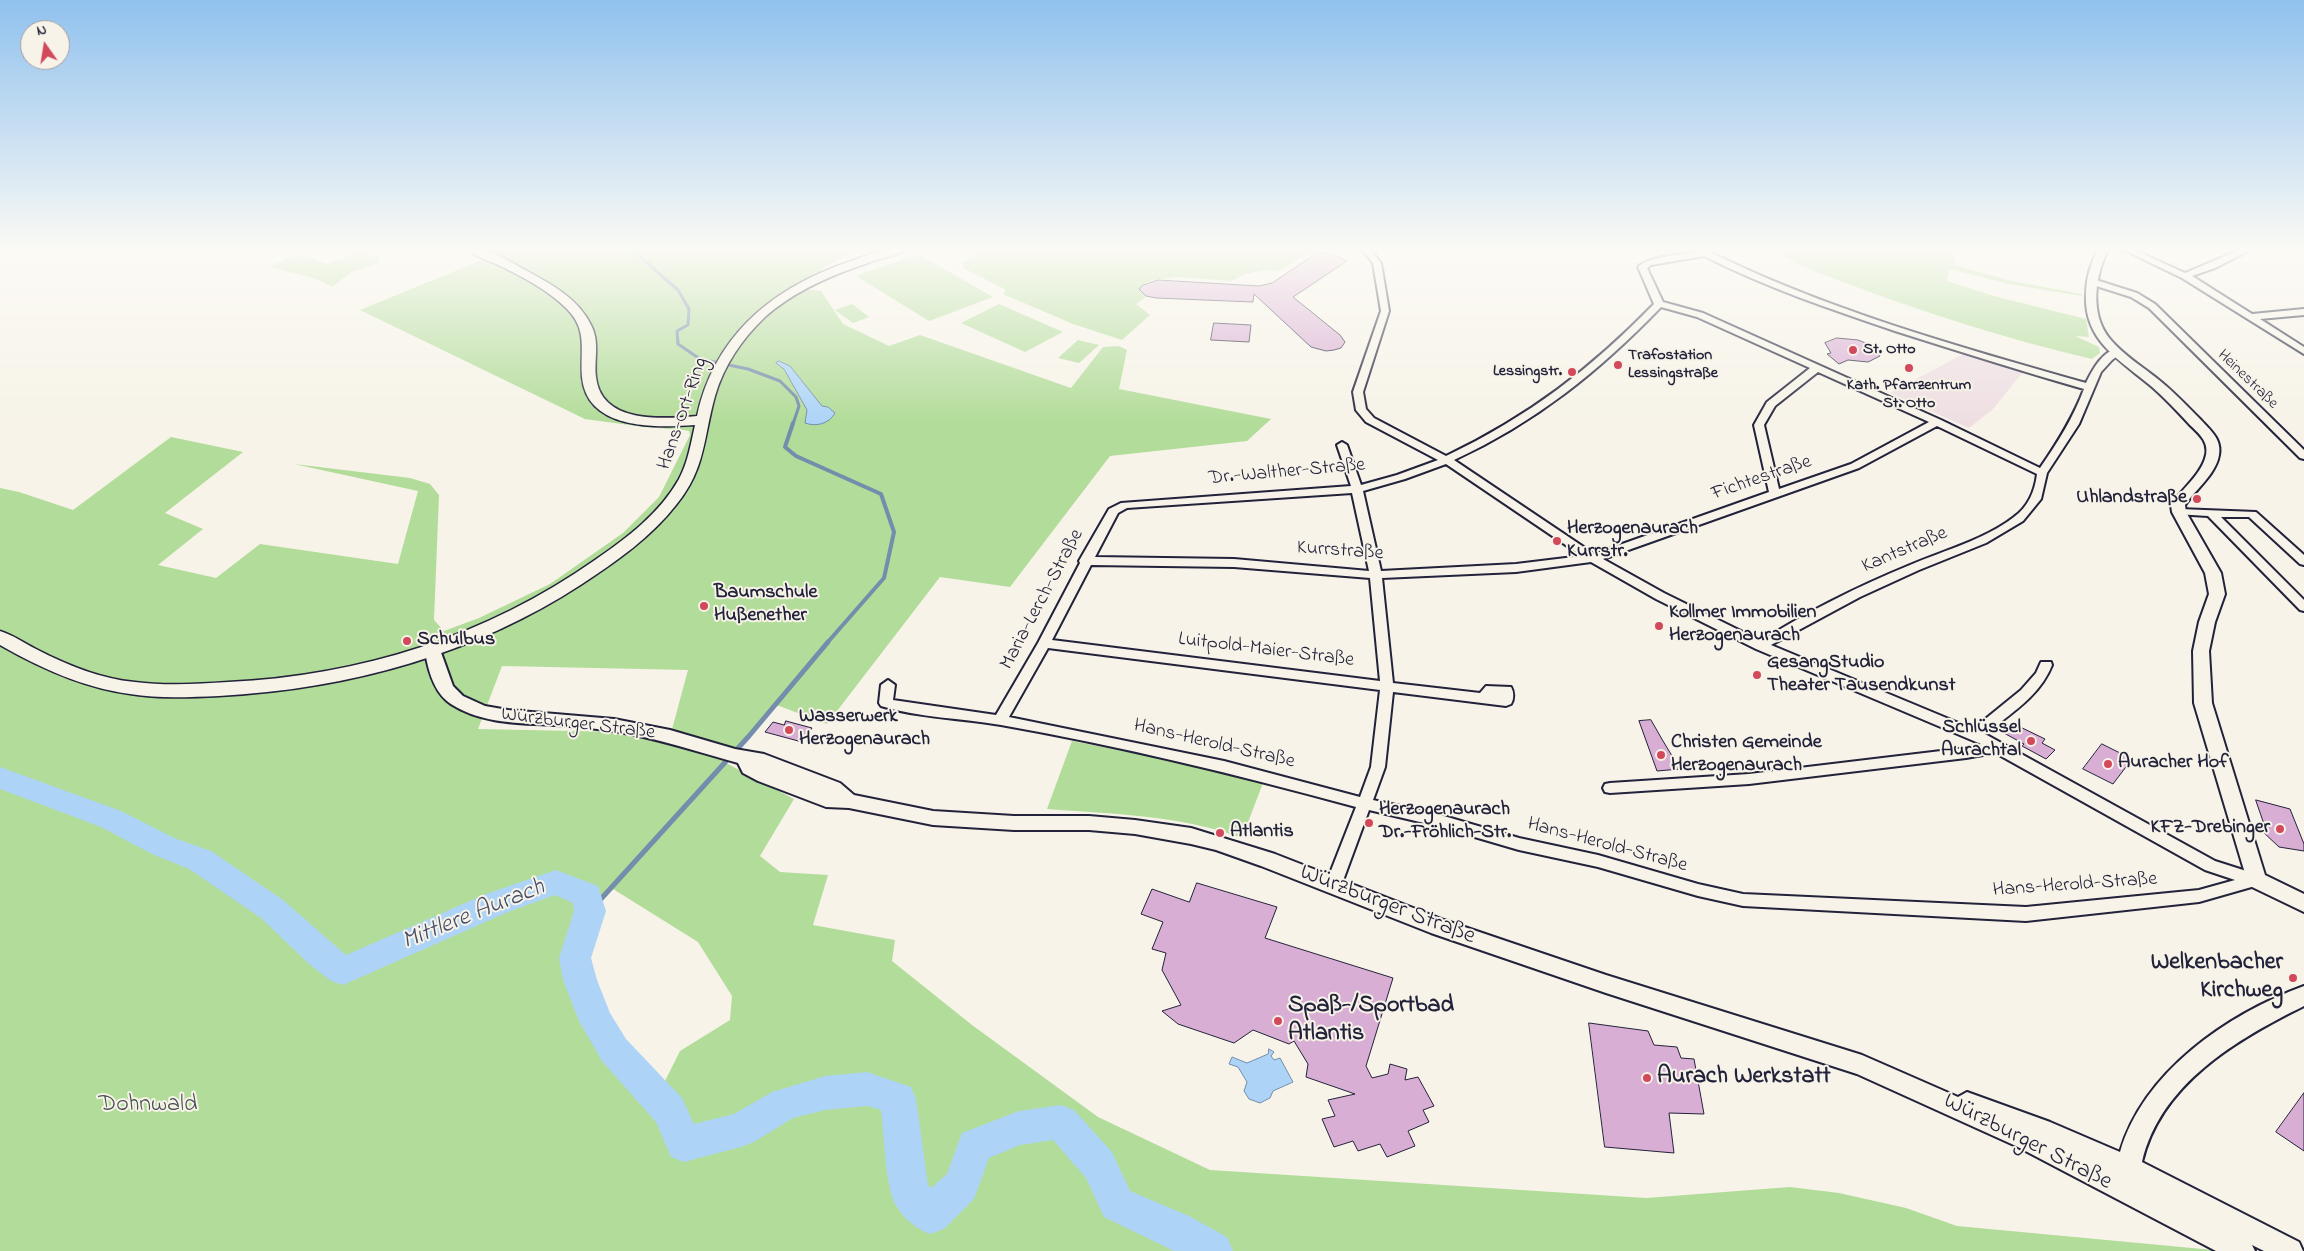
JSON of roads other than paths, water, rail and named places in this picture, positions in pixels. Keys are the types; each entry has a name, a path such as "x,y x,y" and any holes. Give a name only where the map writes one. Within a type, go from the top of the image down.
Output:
{"main road":[{"path":"569,306 580,317 590,338 589,376 592,393 597,402 610,412 627,418 652,422 702,420"},
{"name":"Hans-Ort-Ring","path":"0,637 32,656 76,675 125,688 232,690 356,673 432,650 500,624 541,604 622,549 661,513 684,482 695,460 702,420 711,386 732,344 749,324 771,306"}],"street":[{"path":"1384,306 1385,311 1358,392 1361,410 1370,420 1448,461 1593,558 1660,596 1761,646 1975,735 2040,769 2210,866 2256,880 2304,904"},
{"name":"Dr.-Walther-Straße","path":"1125,505 1357,489 1380,484 1448,461 1499,436 1547,404 1610,351 1657,306"},
{"path":"1668,306 1700,315 1938,422 2042,473"},
{"path":"1830,306 2009,365 2089,387"},
{"path":"2092,306 2096,327 2100,335 2117,352 2162,389 2210,437 2214,446 2215,454 2209,465 2183,496 2178,505 2178,512 2213,573 2217,594 2207,622 2201,651 2203,703 2256,880"},
{"name":"Heinestraße","path":"2152,306 2304,456"},
{"path":"2236,306 2304,351"},
{"path":"2254,317 2304,312"},
{"name":"Kantstraße","path":"1761,646 1862,590 1994,534 2019,518 2032,504 2042,487 2042,473 2078,417 2089,387 2105,358 2117,352"},
{"path":"1775,493 1759,425 1772,404 1817,368"},
{"name":"Fichtestraße","path":"1593,558 1855,466 1938,422"},
{"path":"1333,886 1378,767 1387,687 1376,575 1357,489 1342,445"},
{"name":"Maria-Lerch-Straße","path":"1000,720 1044,643 1085,561 1113,511 1125,505"},
{"path":"2178,512 2252,514 2304,561"},
{"path":"2212,514 2304,607"},
{"name":"Kurrstraße","path":"1085,561 1234,563 1376,575 1516,568 1593,558"},
{"name":"Luitpold-Maier-Straße","path":"1044,643 1482,698"},
{"name":"Würzburger Straße","path":"432,650 437,672 447,690 455,699 468,706 495,716 561,719 622,727 677,738 745,760 749,768 764,776 822,799 849,801 933,818 1014,823 1090,823 1161,830 1217,843 1268,860 1447,930 1606,984 1862,1065 2024,1138 2126,1180 2136,1136 2150,1109 2178,1077 2246,1025 2304,996"},
{"path":"1975,735 2034,686 2044,674 2046,665"},
{"name":"Hans-Herold-Straße","path":"888,685 886,702 922,710 1000,720 1224,766 1363,803 1437,820 1519,844 1598,861 1707,893 1743,900 2026,914 2199,896 2256,880"},
{"path":"1610,788 1748,779 1966,753 1983,750 1991,744"},
{"path":"2126,1180 2242,1251"},
{"path":"2126,1180 2290,1251"}],"water":[{"path":"779,361 790,366 822,406 828,407 835,413 829,420 818,424 805,423 807,410 784,369 776,363"},
{"path":"1269,1049 1274,1052 1271,1056 1274,1060 1280,1058 1293,1082 1273,1091 1270,1098 1260,1103 1249,1099 1244,1091 1247,1082 1238,1067 1229,1064 1232,1057 1247,1063 1268,1054"}],"waterway":[{"path":"687,306 688,325 677,331 678,344 700,359 748,369 780,381 796,397 799,406 793,424"},
{"path":"793,423 785,447 796,456 881,494 894,532 884,578 827,643"},
{"path":"590,911 749,736 828,642"},
{"name":"Mittlere Aurach","path":"0,778 111,819 163,846 200,860 272,909 320,954 343,971 497,903 556,882 587,895 590,911 575,958 580,980 596,1021 614,1050 669,1110 684,1144 741,1130 785,1104 825,1093 867,1089 898,1099 910,1194 930,1215 961,1186 975,1146 1019,1128 1061,1122 1099,1165 1117,1204 1175,1230 1213,1251"}],"place":[{"name":"St. Otto","path":"1853,350"},
{"name":"Trafostation Lessingstraße","path":"1618,365"},
{"name":"Kath. Pfarrzentrum St. Otto","path":"1909,368"},
{"name":"Lessingstr.","path":"1572,372"},
{"name":"Uhlandstraße","path":"2197,499"},
{"name":"Herzogenaurach Kurrstr.","path":"1557,541"},
{"name":"Baumschule Hußenether","path":"704,606"},
{"name":"Kollmer Immobilien Herzogenaurach","path":"1659,626"},
{"name":"Schulbus","path":"407,641"},
{"name":"GesangStudio Theater Tausendkunst","path":"1757,675"},
{"name":"Wasserwerk Herzogenaurach","path":"789,730"},
{"name":"Schlüssel Aurachtal","path":"2031,741"},
{"name":"Christen Gemeinde Herzogenaurach","path":"1661,755"},
{"name":"Auracher Hof","path":"2108,764"},
{"name":"Herzogenaurach Dr.-Fröhlich-Str.","path":"1369,823"},
{"name":"KFZ-Drebinger","path":"2280,829"},
{"name":"Atlantis","path":"1220,833"},
{"name":"Welkenbacher Kirchweg","path":"2293,978"},
{"name":"Spaß-/Sportbad Atlantis","path":"1278,1021"},
{"name":"Aurach Werkstatt","path":"1647,1078"}],"park label":[{"name":"Dohnwald","path":"148,1106"}]}
